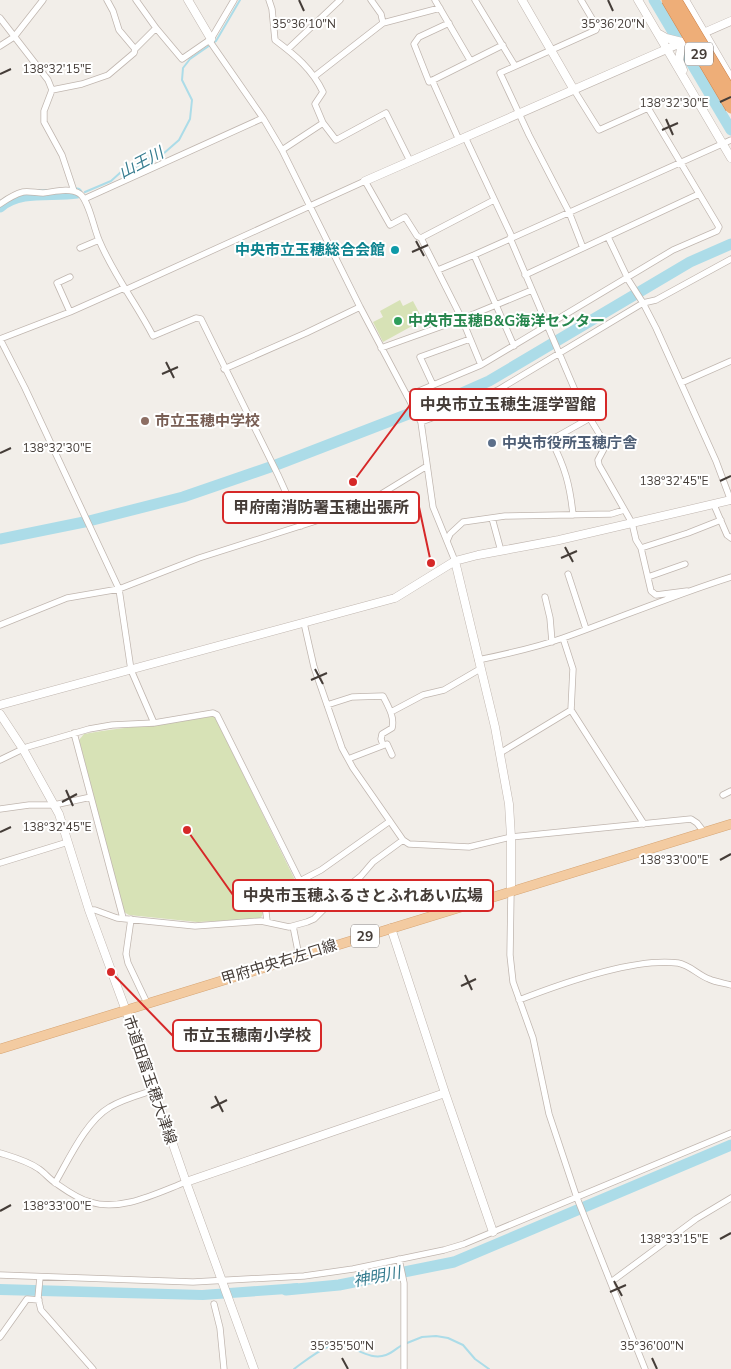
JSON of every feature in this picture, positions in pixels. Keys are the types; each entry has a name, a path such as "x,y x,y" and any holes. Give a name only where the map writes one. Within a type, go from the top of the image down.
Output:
{"highway":[{"name":"29","path":"667,0 731,108"},
{"name":"29","path":"682,1 731,92"}],"main road":[{"name":"甲府中央右左口線","path":"0,1049 731,824"}],"street":[{"path":"0,46 14,37 43,0"},
{"path":"107,0 119,30 135,49"},
{"path":"188,0 212,43 263,118 282,150 360,307 421,422 433,507 455,561 500,753 509,804 511,836 511,969 513,982 533,1038 549,1114 578,1200 644,1368"},
{"path":"138,1 156,28 182,59 212,43 234,0"},
{"path":"269,0 275,40 288,49 315,76 323,92 314,104 323,122 336,140 386,113 410,161"},
{"path":"288,49 340,0"},
{"path":"371,0 381,14 383,23"},
{"path":"435,0 470,60"},
{"path":"476,0 515,66"},
{"path":"407,396 480,365 673,250 717,231 718,227 648,108 599,130 522,0"},
{"path":"581,0 597,27 596,30 500,72 529,135 569,212 583,248"},
{"path":"638,0 731,158"},
{"path":"682,1 731,78"},
{"path":"682,1 691,20 680,41 680,65 694,95"},
{"path":"315,76 383,23 440,8"},
{"path":"0,18 48,80 52,90 44,111 44,122 62,155 74,191 84,198 99,240 124,289 137,306 153,336 196,318 201,319 301,526"},
{"path":"154,723 130,670 119,588 0,339 124,289 666,49 680,41 731,21"},
{"path":"449,23 419,38 414,44 428,82 503,45"},
{"path":"52,90 108,76 156,28"},
{"path":"656,32 680,41 700,42 714,50"},
{"path":"432,80 494,200 580,402 606,445 598,460 598,465 632,523 651,591 656,595 687,591"},
{"path":"84,198 263,118"},
{"path":"282,150 323,122"},
{"path":"438,270 474,256 731,140"},
{"path":"365,181 390,225 405,217 417,236 421,238 462,319 480,365"},
{"path":"0,204 15,195 25,192 74,191"},
{"path":"525,274 699,194"},
{"path":"421,238 494,200"},
{"path":"0,705 396,598 455,561 559,540 731,501 716,461 681,383 642,300 627,277 608,237"},
{"path":"80,248 99,240"},
{"path":"474,256 514,346"},
{"path":"421,422 467,405 498,390 559,354 642,300 656,300 731,259"},
{"path":"70,277 57,283 70,312"},
{"path":"381,348 462,319 532,290"},
{"path":"224,369 360,307"},
{"path":"433,385 420,357 470,339"},
{"path":"681,383 731,361"},
{"path":"573,515 568,479 551,440 590,418"},
{"path":"0,624 67,598 119,588 199,558 360,507 427,466"},
{"path":"714,505 727,535 731,538"},
{"path":"447,541 450,534 463,522 505,516 611,514 624,510"},
{"path":"492,518 501,551"},
{"path":"640,548 688,533 720,520"},
{"path":"648,577 685,564"},
{"path":"568,574 586,629"},
{"path":"391,712 423,695 444,690 479,665 552,642 687,591 731,577"},
{"path":"545,596 550,618 552,642"},
{"path":"304,623 314,667 348,759 403,840 409,844 469,847 511,836 691,819 704,832"},
{"path":"563,638 573,669 571,710 644,824"},
{"path":"327,705 352,697 383,696 391,712 393,724 392,728 382,734 382,745"},
{"path":"500,753 571,710"},
{"path":"0,760 23,749 74,733 112,725 154,723 213,713 218,715 300,881"},
{"name":"市道田富玉穂大津線","path":"0,714 23,749 54,805 68,842 89,910 254,1369"},
{"path":"74,733 122,918"},
{"path":"348,759 387,744 392,755"},
{"path":"723,795 731,791"},
{"path":"0,809 29,805 54,805 91,796"},
{"path":"267,922 264,896 300,881 336,860 390,821"},
{"path":"89,910 122,918 195,926 267,922 289,927 314,919 341,892 361,876 373,862 403,840"},
{"path":"0,863 68,842"},
{"path":"131,919 126,954 128,963 147,1003"},
{"path":"293,926 299,956"},
{"path":"391,928 445,1094 493,1232"},
{"path":"519,1000 564,982 613,970 658,963 681,963 710,980 731,985"},
{"path":"55,1183 98,1117 108,1108 121,1101 154,1090"},
{"path":"0,1153 26,1162 83,1200 92,1203 112,1204 136,1201 186,1182 445,1094"},
{"path":"0,1275 40,1279 213,1284 328,1273 400,1261 450,1249 578,1200 731,1133"},
{"path":"611,1282 696,1219 731,1198"},
{"path":"400,1261 404,1283 404,1369"},
{"path":"40,1279 39,1299 41,1310 92,1369"},
{"path":"0,1337 26,1299 39,1299"},
{"path":"214,1304 220,1328 224,1369"}],"green space":[{"name":"中央市玉穂B&G海洋センター","path":"400,300 403,306 413,301 423,320 383,342 373,322 383,317 380,311"},
{"path":"213,716 294,878 293,882 260,894 263,913 259,919 197,922 129,915 124,912 79,740 84,734"}],"water":[{"path":"731,240 731,249 692,266 688,258"},
{"path":"298,1283 301,1293 203,1300 0,1295 0,1284 202,1290"}],"waterway":[{"name":"山王川","path":"85,192 111,181 121,172 136,167 149,158 163,154 179,140 190,119 192,100 182,80 183,68 190,59 216,41 240,0"},
{"path":"654,0 731,130"},
{"name":"山王川","path":"0,207 8,201 27,196 77,193"},
{"path":"0,539 89,521 183,497 276,465 455,396 489,381 690,262 731,244"},
{"name":"神明川","path":"286,1290 339,1285 454,1262 731,1145"},
{"path":"407,1343 422,1337 436,1336 448,1338 463,1345 475,1359 489,1369"},
{"path":"294,1369 316,1353 330,1346 344,1346 365,1354 379,1356 388,1354 402,1345"}],"place":[{"name":"中央市立玉穂総合会館","path":"395,250"},
{"name":"中央市玉穂B&G海洋センター","path":"398,321"},
{"name":"市立玉穂中学校","path":"145,421"},
{"name":"中央市役所玉穂庁舎","path":"492,443"},
{"name":"中央市立玉穂生涯学習館","path":"353,482"},
{"name":"甲府南消防署玉穂出張所","path":"431,563"},
{"name":"中央市玉穂ふるさとふれあい広場","path":"187,830"},
{"name":"市立玉穂南小学校","path":"111,972"}]}
